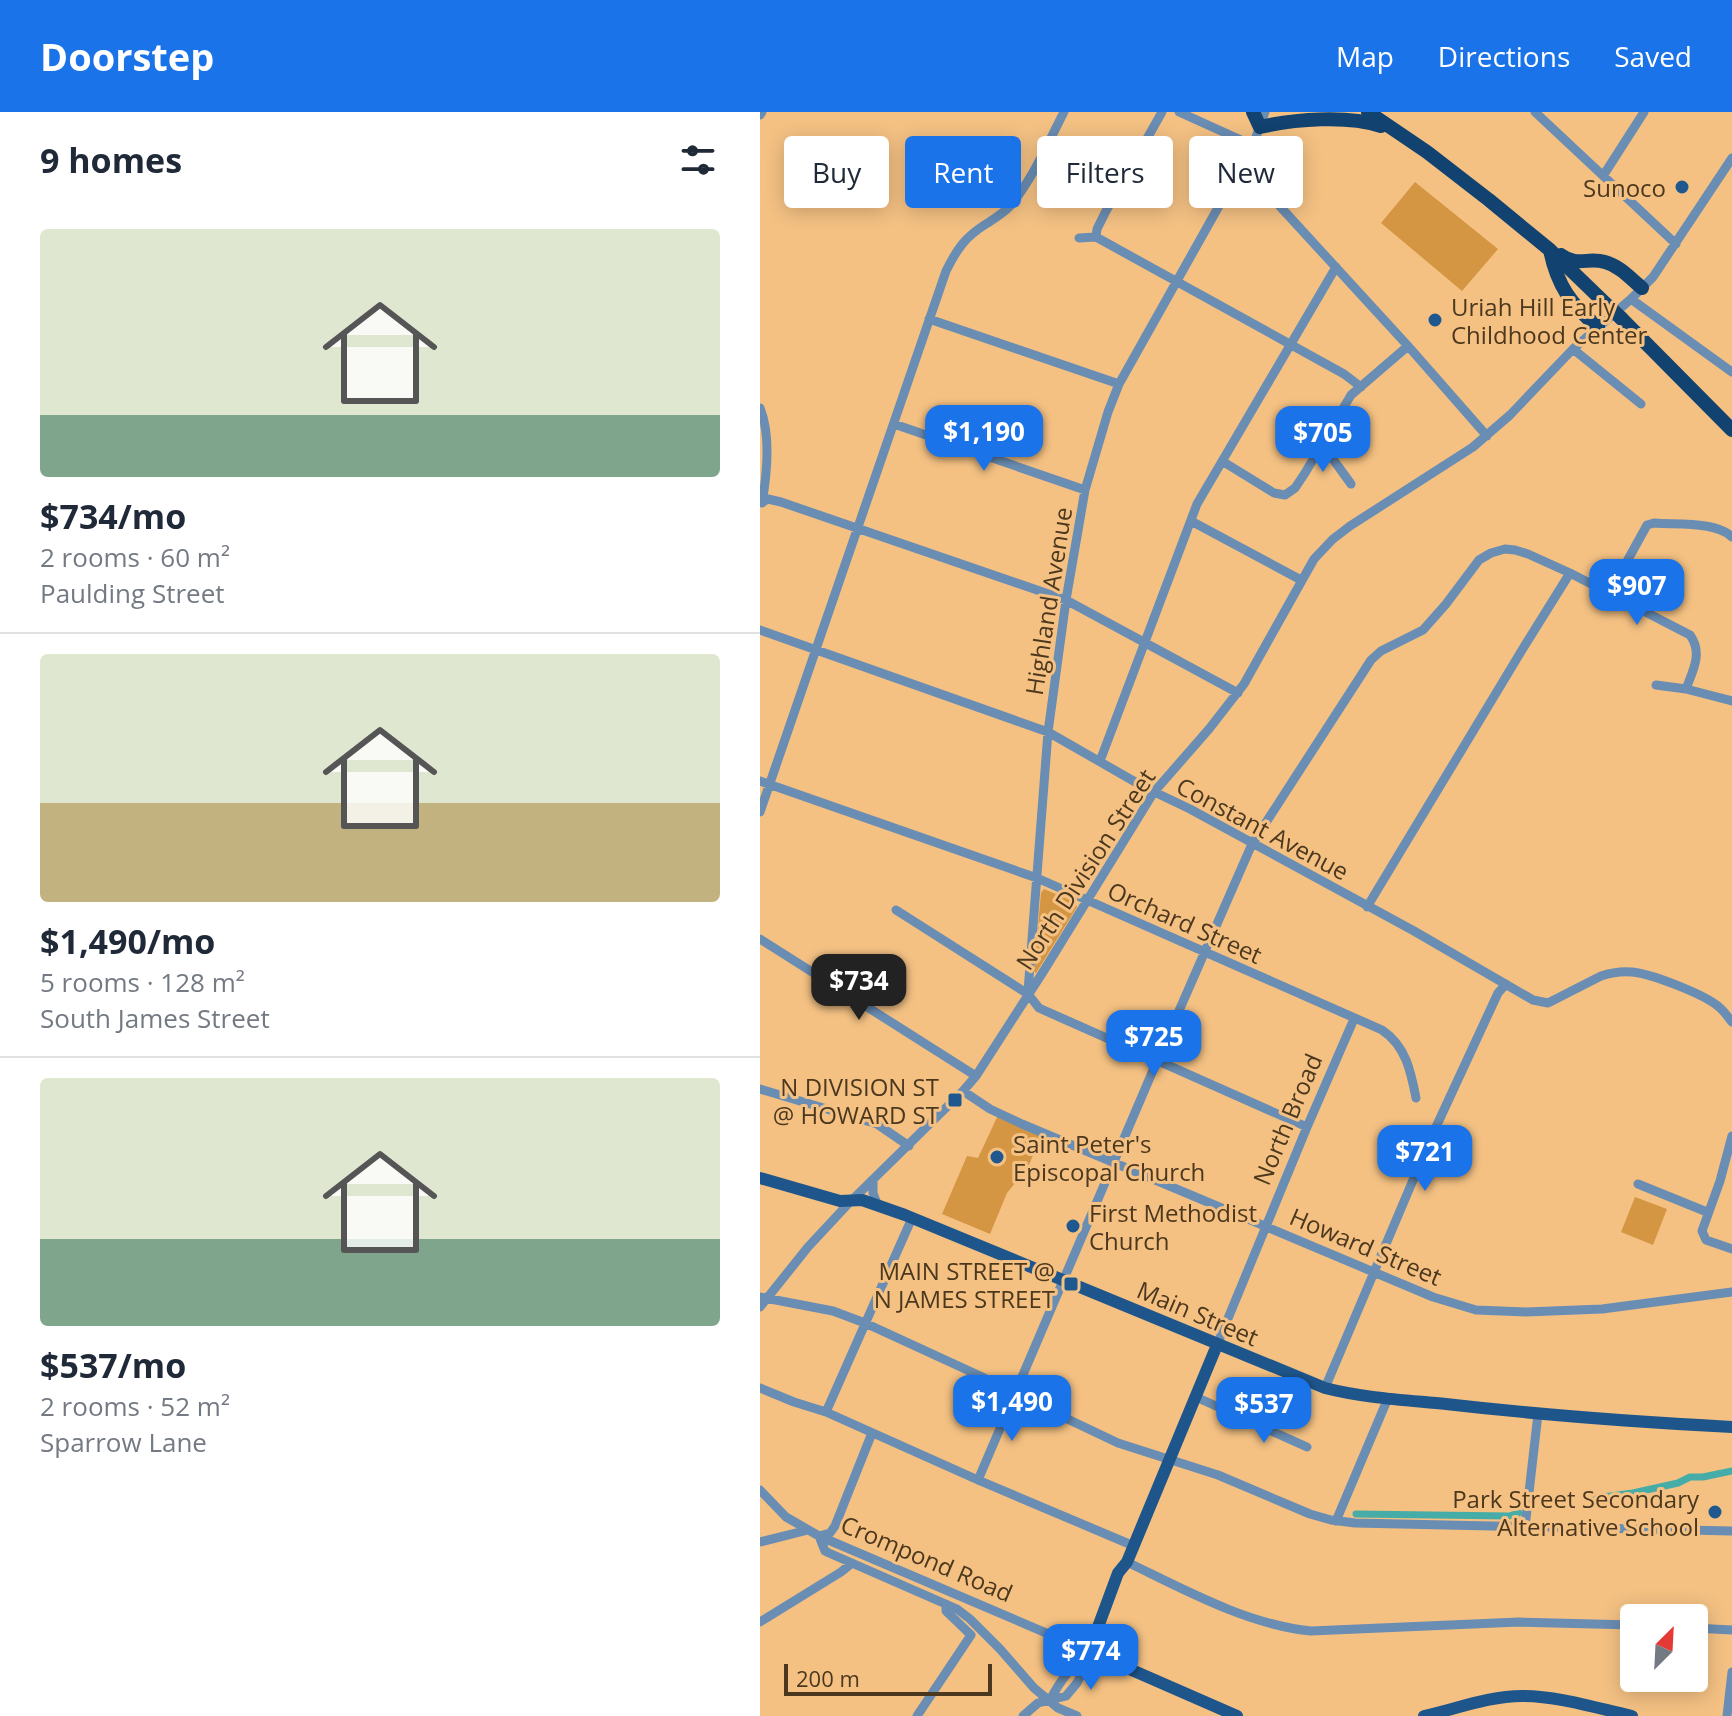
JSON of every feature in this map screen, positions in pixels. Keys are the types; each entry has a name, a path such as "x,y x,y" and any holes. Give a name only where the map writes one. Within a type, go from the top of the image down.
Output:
{"highway":[{"path":"1253,112 1262,119 1292,121 1337,116 1390,126"},
{"path":"1278,112 1292,121"},
{"path":"1368,112 1461,178 1550,250 1732,430"},
{"path":"1381,112 1390,126"},
{"path":"1550,250 1572,261 1600,261 1616,266 1636,294"},
{"path":"1550,250 1553,268 1569,300 1598,327"},
{"path":"1592,261 1583,272 1593,291"},
{"path":"1566,293 1568,284 1576,275"}],"main road":[{"name":"Main Street","path":"760,1178 831,1199 862,1200 912,1218 1325,1388 1345,1393 1538,1414 1732,1427"},
{"name":"North Broad","path":"1085,1654 1118,1573 1134,1546 1217,1345"},
{"name":"Crompond Road","path":"1085,1654 1237,1716"},
{"path":"1424,1716 1497,1698 1520,1696 1559,1700 1632,1716"}],"street":[{"path":"760,812 765,783 816,650 929,319 955,254 983,225 1004,213 1012,204 1064,112"},
{"path":"1096,237 1106,211 1162,112"},
{"path":"1179,112 1232,136"},
{"path":"1535,112 1676,244"},
{"path":"1603,176 1644,112"},
{"name":"North Division Street","path":"760,1307 764,1298 808,1247 976,1076 1154,792 1238,693 1314,559 1333,539 1473,447 1510,415 1573,349 1636,294 1661,266 1732,158"},
{"name":"Highland Avenue","path":"1028,994 1048,732 1085,490 1119,384 1218,208"},
{"path":"1282,208 1487,436"},
{"path":"1079,238 1096,237 1344,374 1361,387"},
{"path":"1100,761 1197,504 1336,267"},
{"path":"1636,294 1732,372"},
{"path":"929,319 1119,384"},
{"path":"1222,461 1274,493 1285,495 1293,489 1351,395 1408,346"},
{"path":"1573,349 1641,404"},
{"path":"760,408 768,437 761,504"},
{"path":"894,424 1085,490"},
{"path":"1322,444 1351,484"},
{"path":"761,504 768,499 781,502 1066,600 1238,693"},
{"path":"1191,521 1301,580"},
{"path":"1609,594 1647,525 1714,527 1732,537"},
{"path":"978,1480 1252,844 1371,660 1381,651 1423,630 1479,560 1498,550 1515,550 1570,573 1690,635 1697,648 1697,656 1686,689"},
{"path":"1367,907 1570,573"},
{"name":"Constant Avenue","path":"760,630 1048,732 1414,931 1530,999 1548,1003 1601,976 1631,972 1664,981 1709,1001 1732,1022"},
{"path":"1656,685 1732,701"},
{"name":"Orchard Street","path":"765,783 1037,878 1382,1030 1398,1043 1416,1098"},
{"path":"896,910 1028,994 1039,1008 1307,1127"},
{"path":"760,939 976,1076"},
{"path":"1325,1388 1442,1113 1498,993 1506,984"},
{"name":"North Broad","path":"1217,1345 1354,1019"},
{"path":"760,1089 877,1124 909,1146"},
{"name":"Howard Street","path":"963,1091 990,1109 1433,1297 1465,1307 1526,1312 1602,1309 1732,1292"},
{"path":"1732,1136 1702,1234 1706,1240 1732,1249"},
{"path":"873,1180 873,1193 878,1206"},
{"path":"1638,1184 1707,1212"},
{"path":"826,1412 912,1218"},
{"path":"764,1298 833,1311 865,1323 1118,1443 1218,1475 1286,1505 1336,1521 1732,1531"},
{"path":"760,1388 826,1412 1134,1546"},
{"path":"1196,1397 1307,1447"},
{"path":"1336,1521 1388,1398"},
{"path":"1525,1527 1538,1414"},
{"path":"819,1536 830,1533 835,1526 872,1433"},
{"path":"760,1490 786,1517 819,1536 825,1551 957,1609 1000,1649 1059,1712 1077,1716"},
{"path":"760,1542 808,1530"},
{"name":"Crompond Road","path":"819,1536 1085,1654"},
{"path":"1127,1562 1191,1593 1268,1623 1297,1630 1519,1622 1620,1625"},
{"path":"760,1622 852,1563"},
{"path":"917,1716 971,1635 946,1611 946,1604"},
{"path":"1708,1629 1732,1630"},
{"path":"1023,1716 1038,1703 1066,1696 1085,1667 1085,1654"},
{"path":"1727,1716 1732,1672"}],"shaded area":[{"path":"1415,182 1498,249 1462,291 1381,223"},
{"path":"1044,889 1075,902 1077,907 1036,973 1041,893"},
{"path":"999,1113 1042,1135 1028,1167 1007,1193 990,1234 942,1214 967,1156 978,1158"},
{"path":"1635,1197 1667,1209 1653,1245 1621,1232"}],"waterway":[{"path":"1595,1498 1633,1493 1678,1483 1690,1477 1732,1471"},
{"path":"1356,1514 1509,1516 1519,1513"}],"place":[{"name":"Sunoco","path":"1682,187"},
{"name":"Uriah Hill Early Childhood Center","path":"1435,320"},
{"name":"N DIVISION ST @ HOWARD ST","path":"955,1100"},
{"name":"Saint Peter's Episcopal Church","path":"997,1157"},
{"name":"First Methodist Church","path":"1073,1226"},
{"name":"MAIN STREET @ N JAMES STREET","path":"1071,1284"},
{"name":"Park Street Secondary Alternative School","path":"1715,1512"}]}
